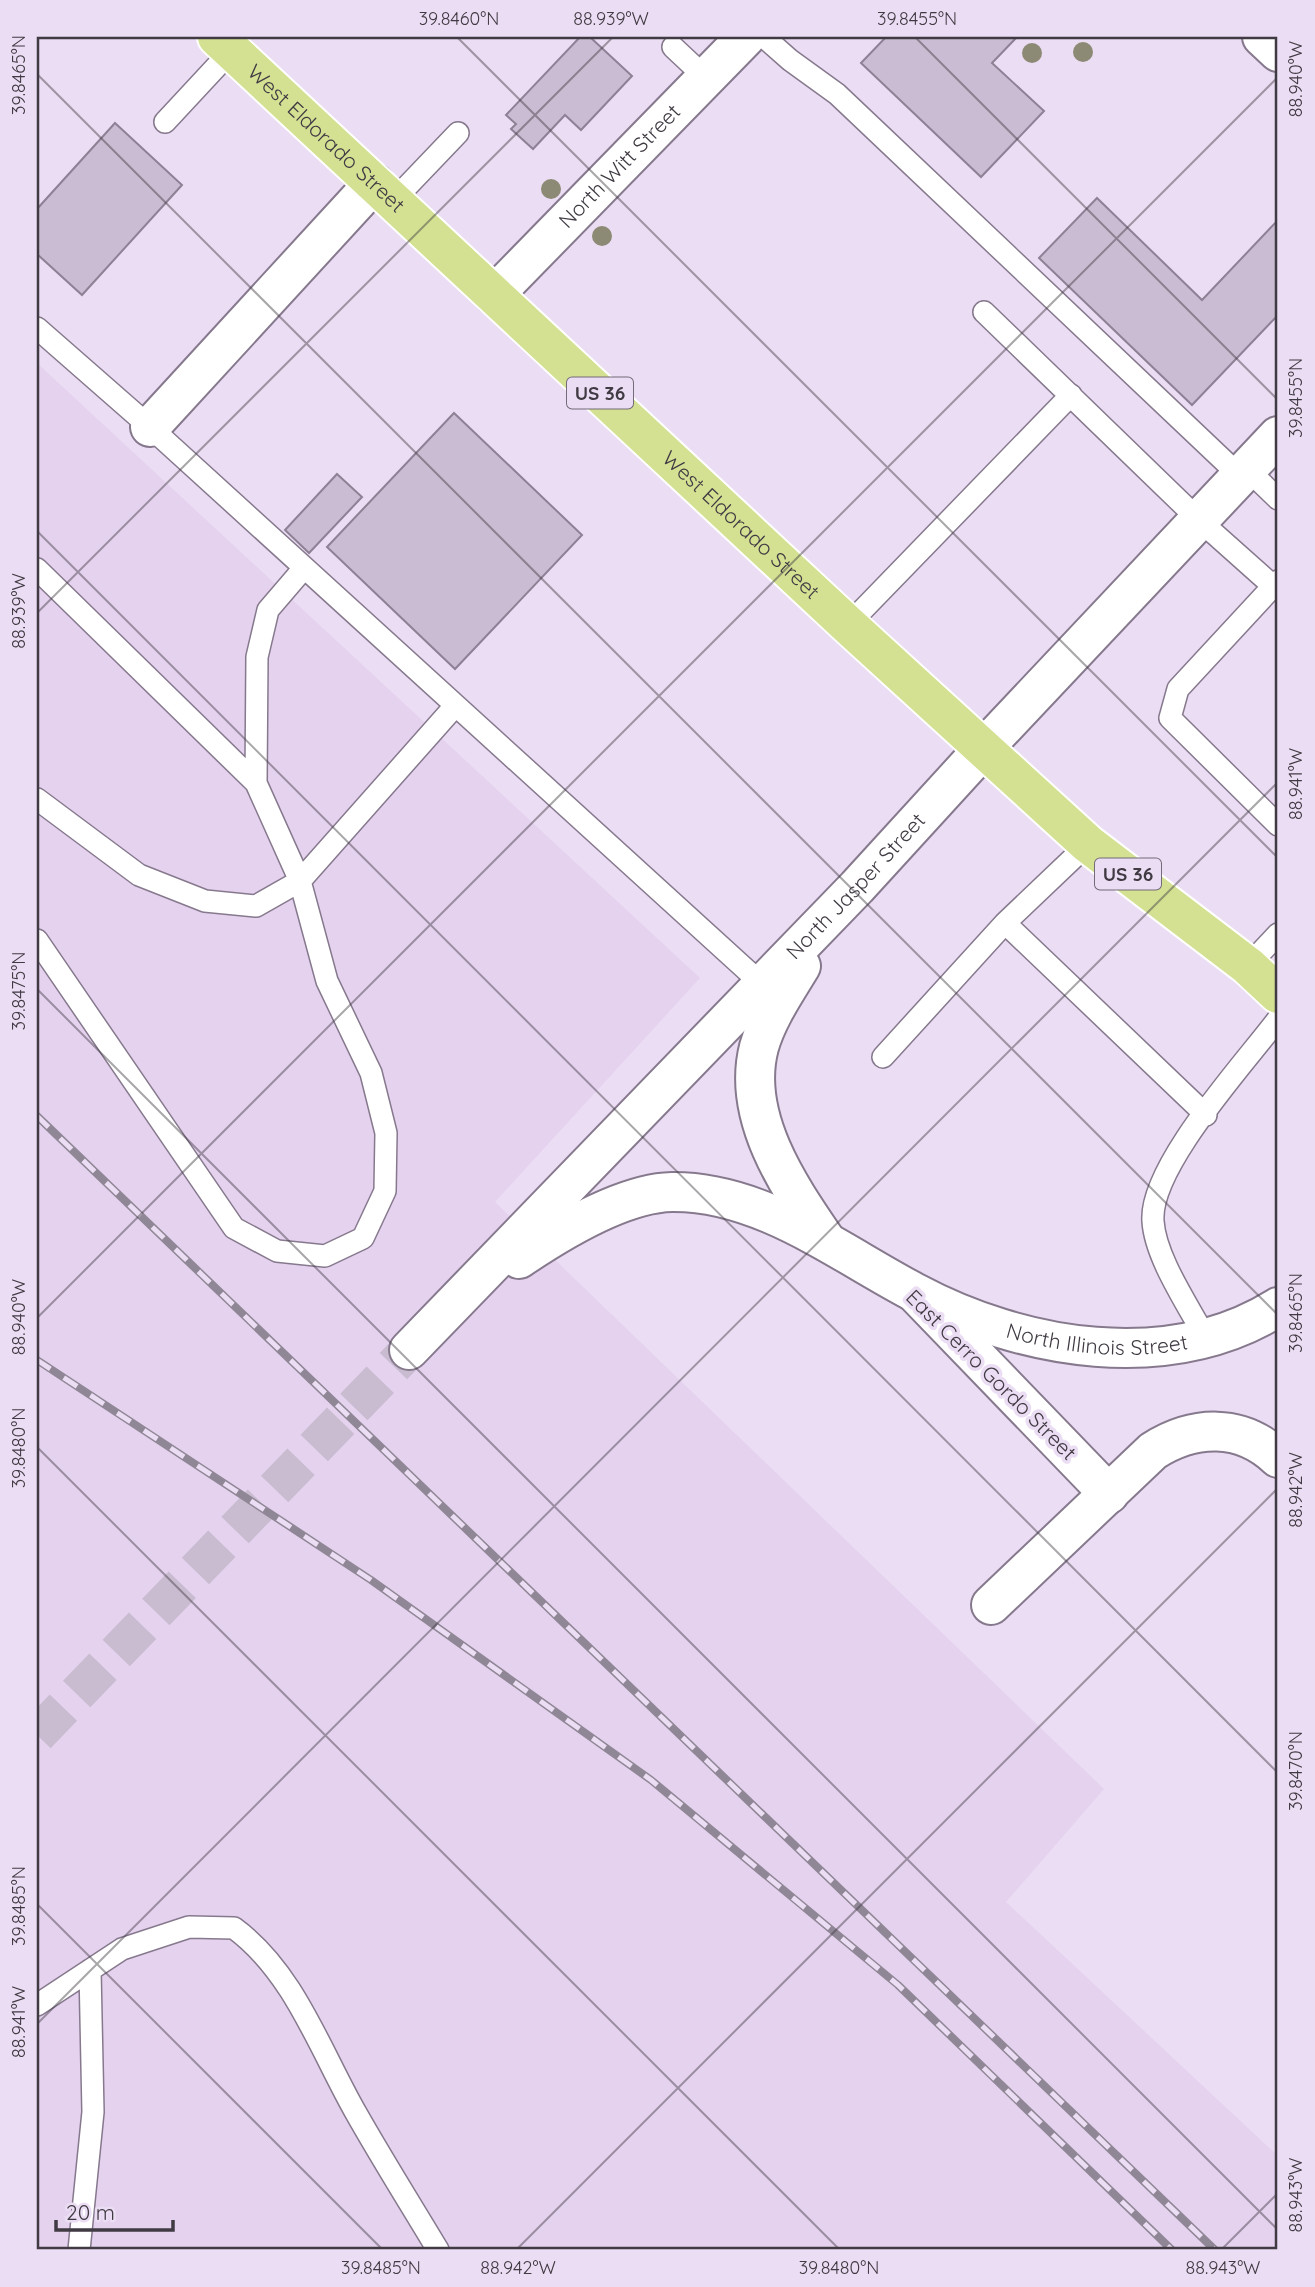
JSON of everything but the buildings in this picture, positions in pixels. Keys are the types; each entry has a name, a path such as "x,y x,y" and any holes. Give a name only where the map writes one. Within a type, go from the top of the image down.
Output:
{"main road":[{"name":"West Eldorado Street","path":"224,44 848,625 1088,844 1248,966 1278,994"}],"street":[{"name":"North Witt Street","path":"494,295 746,37"},
{"path":"1262,37 1278,52"},
{"path":"150,427 383,192"},
{"name":"North Jasper Street","path":"830,1246 752,1207 715,1194 669,1192 625,1203 555,1234 477,1290 418,1341 857,887 1278,436"},
{"path":"830,1246 789,1188 768,1141 756,1090 759,1048 806,955 857,887"},
{"name":"East Cerro Gordo Street","path":"830,1246 916,1294 1109,1494"},
{"name":"North Illinois Street","path":"916,1294 989,1325 1045,1340 1114,1348 1155,1347 1205,1337 1255,1322 1278,1307"},
{"path":"991,1605 1153,1451 1185,1435 1209,1430 1251,1439 1278,1458"}],"lane":[{"path":"764,37 790,60 837,94 1243,472 1278,499"},
{"path":"165,122 224,44"},
{"path":"673,47 706,78"},
{"path":"383,192 457,133"},
{"path":"984,312 1199,520 1276,584 1178,689 1170,718 1278,825"},
{"path":"37,328 150,427 763,985"},
{"path":"848,625 1070,395"},
{"path":"256,783 257,657 268,610 304,568"},
{"path":"37,569 256,783 300,881 327,981 371,1073 386,1133 385,1191 363,1238 325,1256 277,1251 234,1227 37,940"},
{"path":"37,799 139,875 205,901 256,906 300,881 455,706"},
{"path":"883,1057 1005,923 1088,844"},
{"path":"1005,923 1206,1115"},
{"path":"1248,966 1278,934"},
{"path":"1205,1337 1165,1261 1153,1222 1154,1200 1165,1173 1278,1020"},
{"path":"37,2005 122,1949 190,1927 234,1928 251,1940 293,1995 356,2113 438,2250"},
{"path":"79,2250 93,2112 90,1970"}],"shaded area":[{"path":"37,363 700,978 495,1202 1104,1789 1006,1902 1278,2156 1278,2250 37,2250"}],"tunnel":[{"path":"37,1735 409,1350"}],"railway":[{"path":"37,1116 1215,2250"},
{"path":"37,1360 371,1580 651,1780 898,1985 1172,2250"}]}
